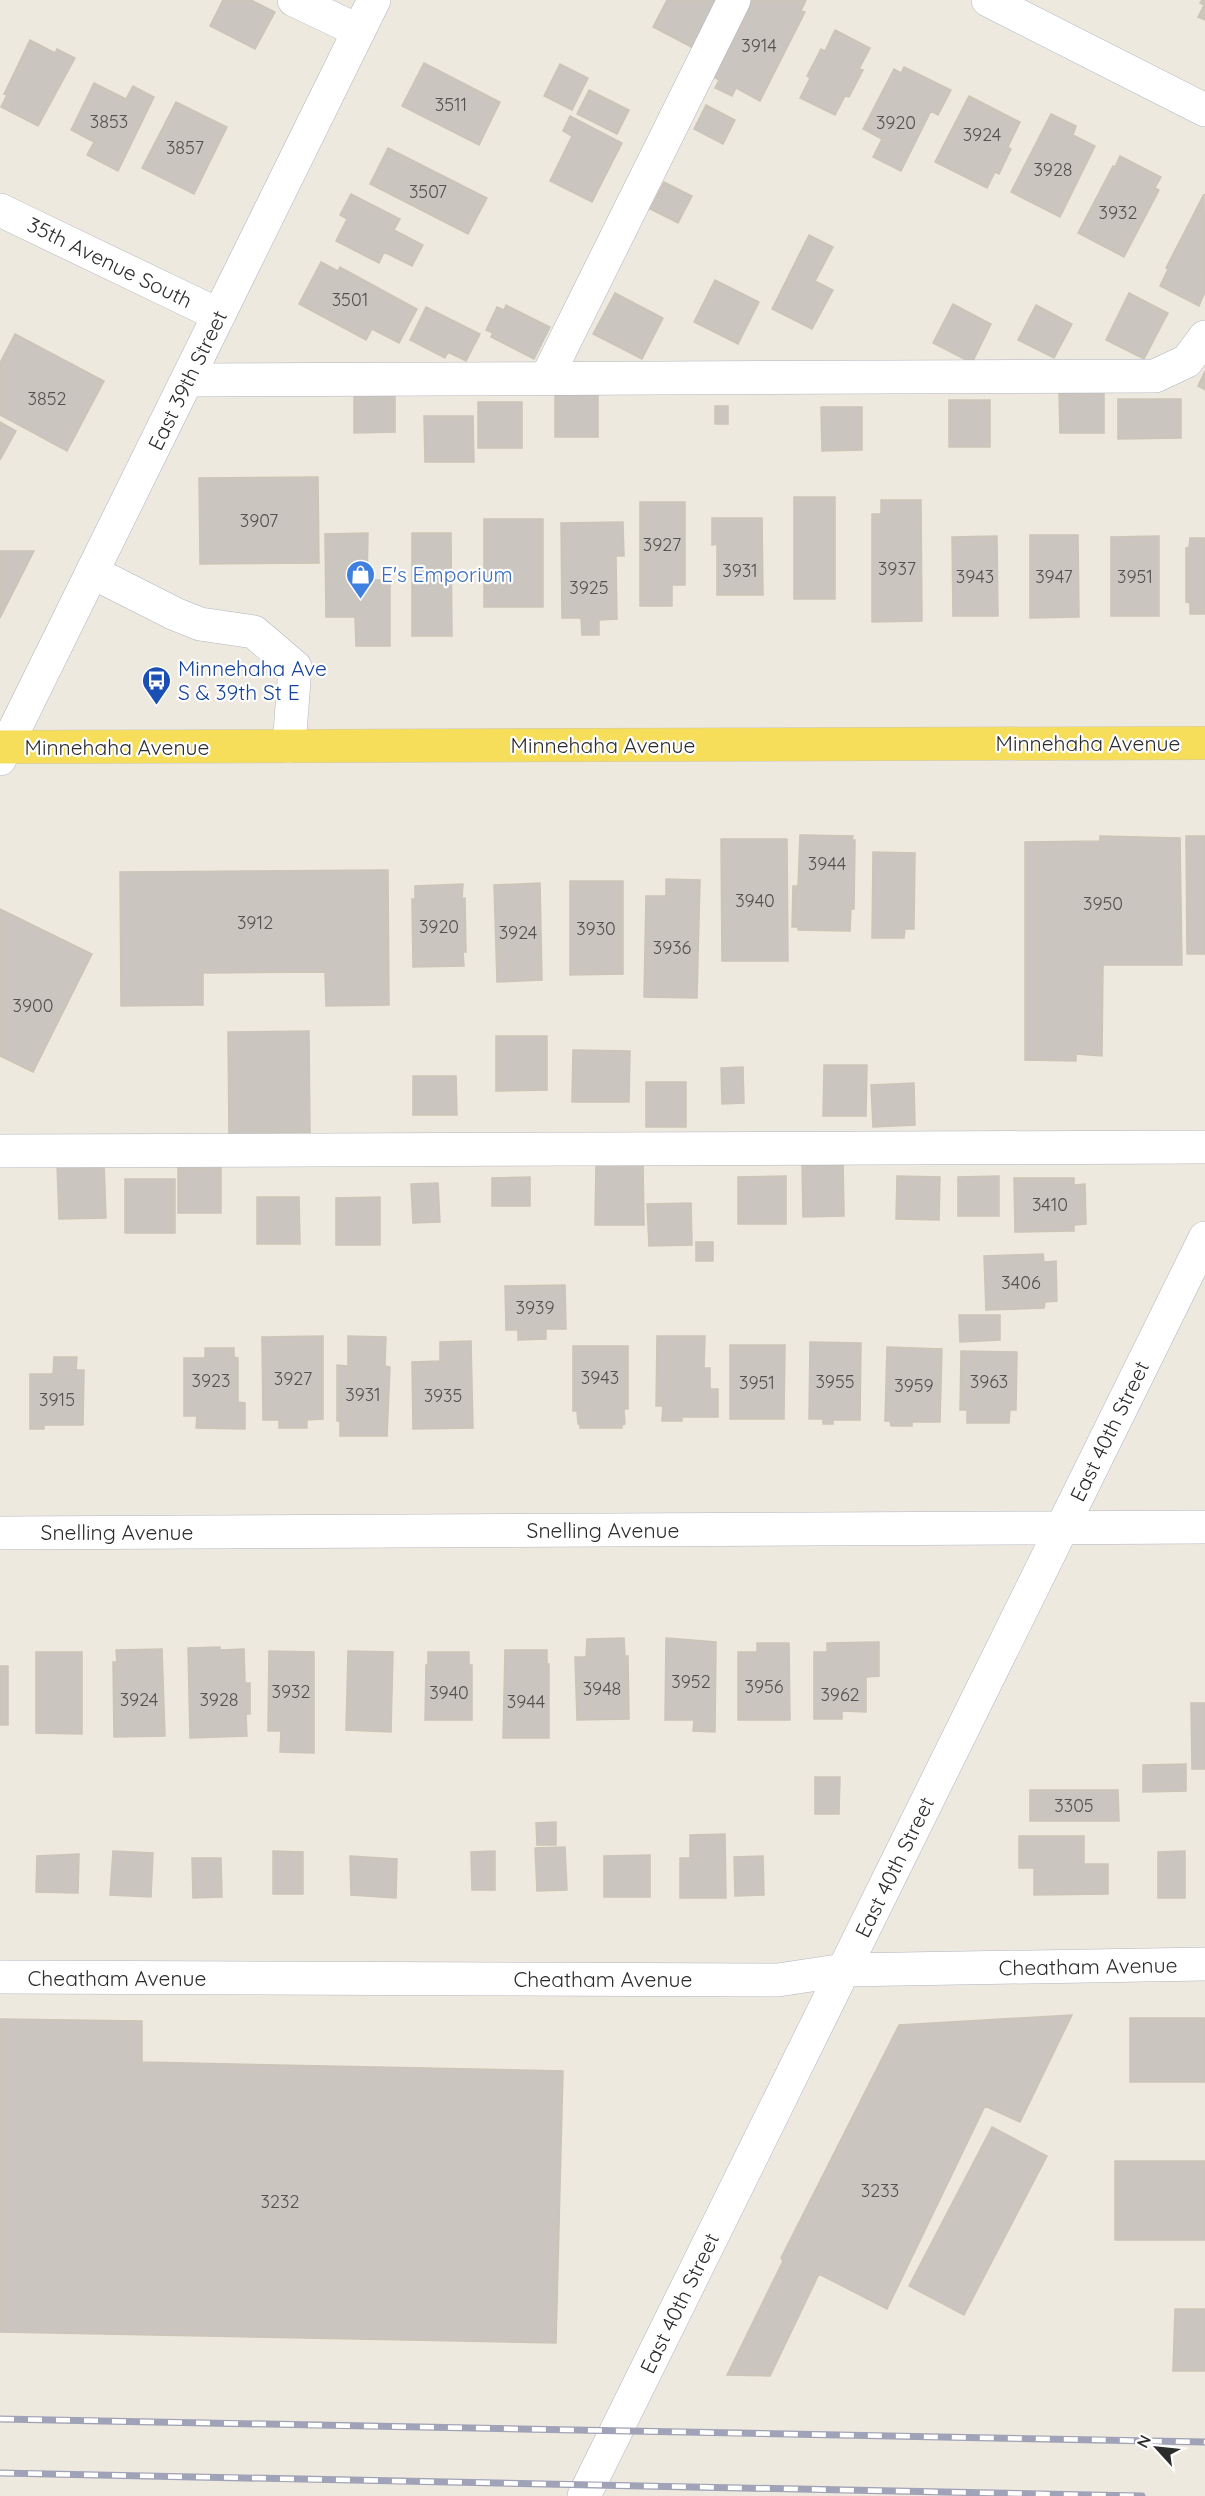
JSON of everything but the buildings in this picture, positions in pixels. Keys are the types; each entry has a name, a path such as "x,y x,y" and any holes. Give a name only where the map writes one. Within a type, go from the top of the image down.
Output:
{"main road":[{"name":"Minnehaha Avenue","path":"2,751 289,746 1205,742"}],"street":[{"path":"294,0 359,31"},
{"name":"East 39th Street","path":"2,751 374,0"},
{"path":"547,377 734,0"},
{"path":"988,0 1205,110"},
{"name":"35th Avenue South","path":"0,210 219,315"},
{"path":"187,380 1155,376 1187,361 1205,338"},
{"path":"92,572 175,614 200,624 254,632 296,667 289,746"},
{"path":"0,1150 1205,1147"},
{"name":"East 40th Street","path":"584,2496 1205,1238"},
{"name":"Snelling Avenue","path":"0,1533 1205,1527"},
{"name":"Cheatham Avenue","path":"0,1977 778,1980 844,1970 1205,1964"}],"railway":[{"path":"0,2419 1205,2442"},
{"path":"0,2473 1142,2496"}],"place":[{"name":"E's Emporium","path":"360,600"},
{"name":"Minnehaha Ave S & 39th St E","path":"157,706"}]}
